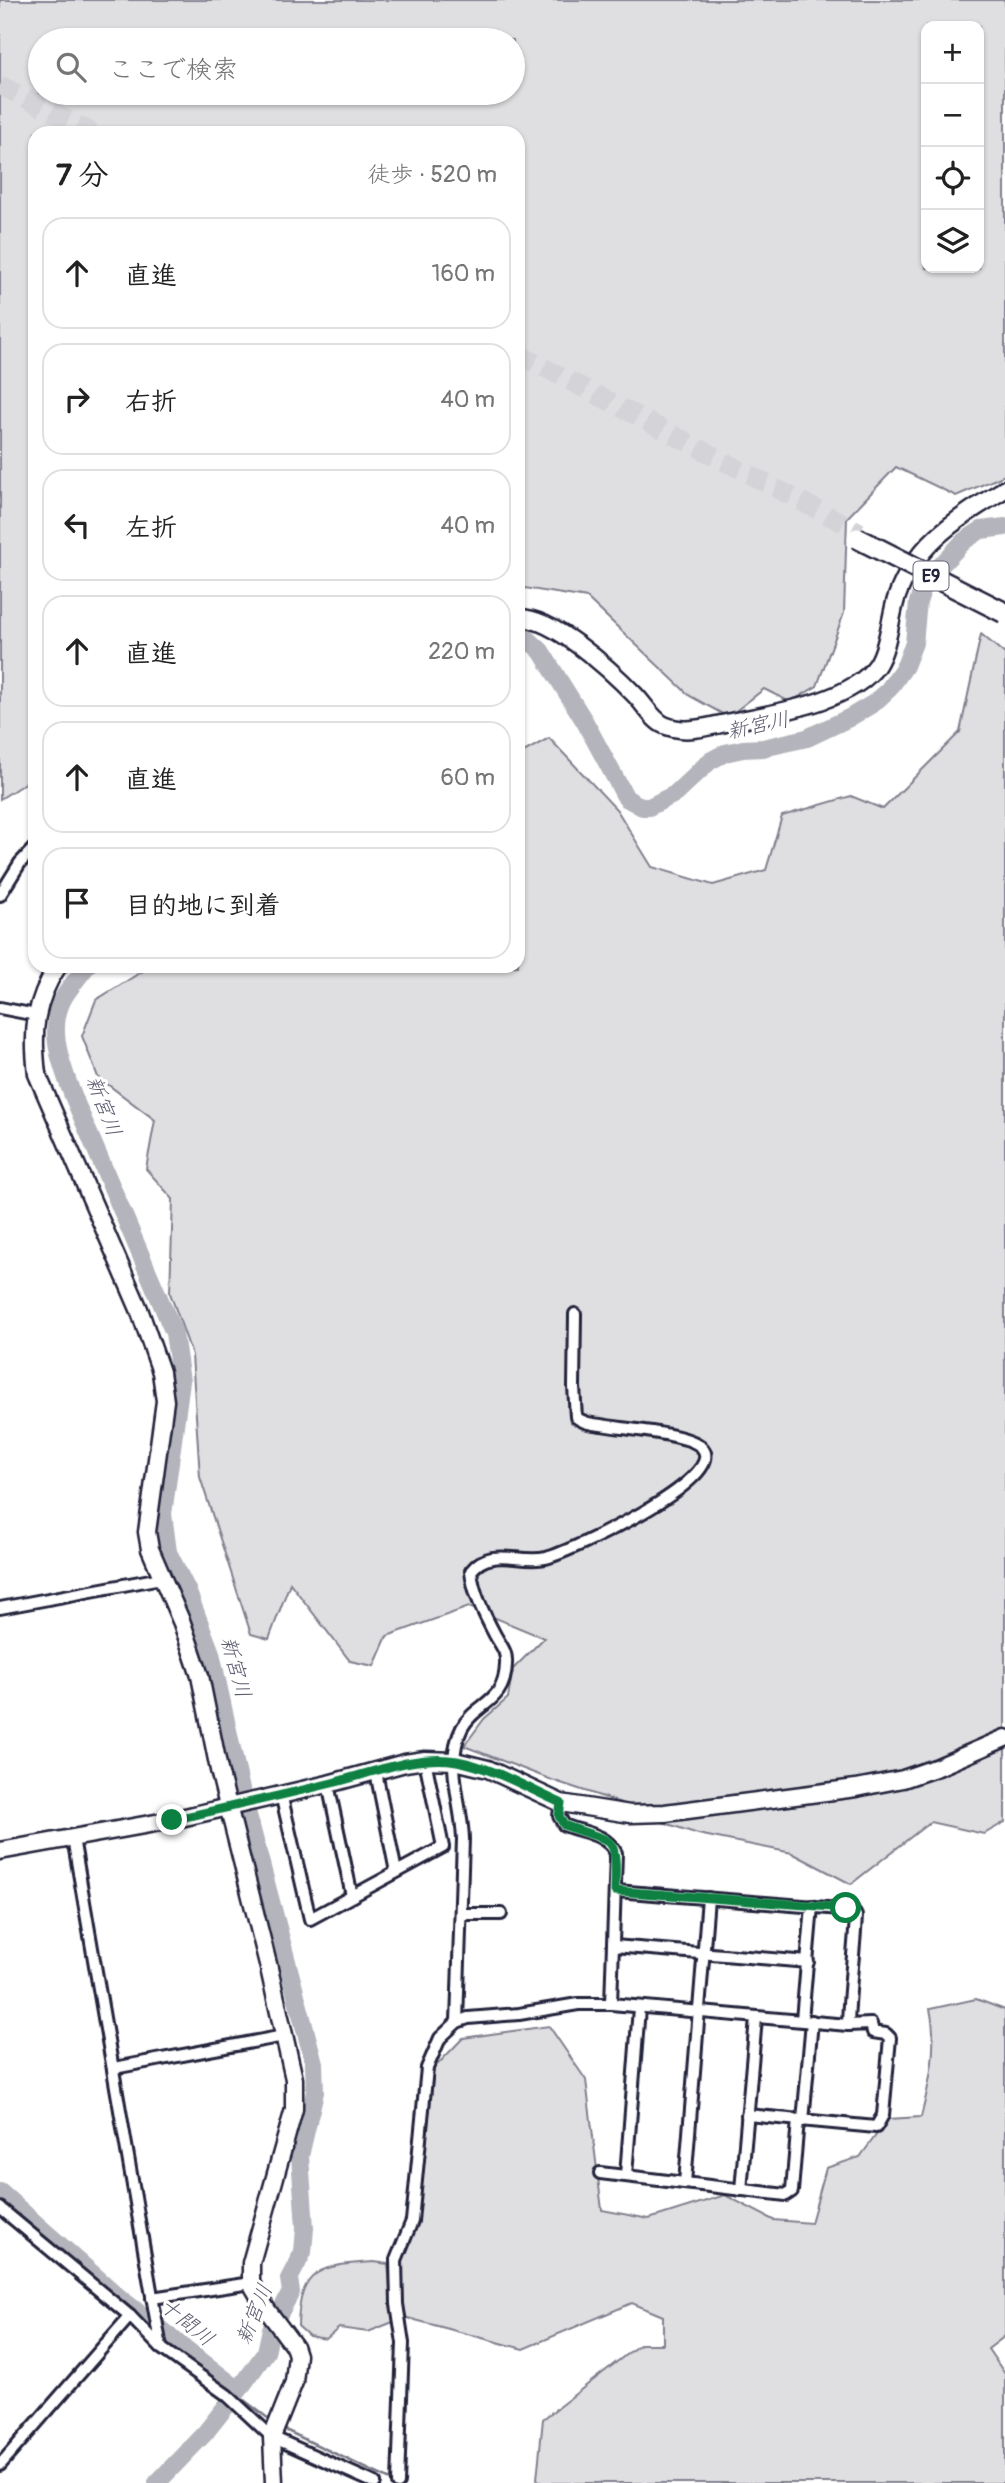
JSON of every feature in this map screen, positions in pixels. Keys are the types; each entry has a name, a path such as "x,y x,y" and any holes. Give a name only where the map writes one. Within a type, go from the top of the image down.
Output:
{"highway":[{"name":"E9","path":"1005,606 859,535 1005,613"}],"street":[{"path":"525,617 548,624 595,659 623,683 663,725 682,731 801,708 847,690 877,665 896,599 921,551 944,530 1005,489"},
{"path":"0,895 28,854"},
{"path":"54,973 36,1015 33,1042 37,1074 139,1309 161,1372 165,1401 147,1532 150,1549 182,1623 240,1804 294,2079 294,2109 251,2263 251,2283 267,2310 287,2335 297,2355 297,2371 272,2437 274,2483"},
{"path":"0,1009 36,1015"},
{"path":"457,2022 463,1827 453,1778 457,1743 463,1726 496,1696 504,1681 506,1666 506,1650 496,1637 472,1586 471,1571 484,1559 499,1556 542,1559 569,1549 652,1508 693,1477 705,1464 704,1449 695,1442 674,1435 614,1429 581,1422 576,1417 575,1314"},
{"path":"0,1608 161,1578"},
{"path":"0,1851 240,1804 425,1760 455,1761 488,1769 561,1803 630,1814 665,1813 856,1788 915,1775 1005,1738"},
{"path":"281,1794 310,1919 443,1847 425,1760"},
{"path":"376,1772 396,1872"},
{"path":"328,1784 352,1896"},
{"path":"561,1803 559,1816 564,1825 603,1837 616,1853 611,2004"},
{"path":"74,1838 160,2348"},
{"path":"615,1891 853,1910 856,1916 853,1964 849,1978 848,2025"},
{"path":"685,2183 708,1898"},
{"path":"600,2173 786,2196 792,2191 801,2120 812,1906"},
{"path":"461,1914 501,1914"},
{"path":"614,1946 808,1962"},
{"path":"398,2483 403,2343 397,2304 396,2260 412,2221 427,2068 440,2038 457,2022 468,2018 519,2014 578,2004 611,2004 848,2025 872,2024 873,2032 886,2034 890,2038 883,2115 876,2127 747,2115"},
{"path":"626,2175 639,2008"},
{"path":"741,2190 756,2018"},
{"path":"114,2068 284,2036"},
{"path":"0,2208 130,2316 160,2348 227,2395 272,2437 375,2483"},
{"path":"152,2298 251,2283"},
{"path":"0,2465 130,2316"}],"shaded area":[{"path":"0,0 1005,0 1005,475 956,496 896,467 847,518 844,613 817,686 790,702 764,689 728,717 690,696 587,598 525,588 525,126 28,126 28,781 0,799"},
{"path":"981,634 1005,654 1005,1822 984,1834 930,1822 851,1884 792,1853 698,1834 659,1821 630,1806 464,1746 484,1719 508,1698 513,1669 544,1638 469,1607 387,1636 374,1666 350,1661 290,1583 269,1639 251,1634 200,1477 192,1355 170,1293 173,1199 146,1169 155,1120 98,1077 82,1036 96,1000 140,973 525,973 525,751 549,738 617,810 652,867 713,885 766,870 782,816 851,796 883,809 960,732"},
{"path":"976,1999 1005,2010 1005,2336 988,2349 1005,2374 1005,2483 542,2483 537,2479 543,2419 640,2344 663,2344 663,2316 632,2303 523,2349 404,2317 402,2263 418,2222 434,2068 463,2038 549,2026 586,2080 602,2210 649,2219 725,2195 773,2220 811,2223 826,2168 860,2157 888,2119 921,2117 933,2050 930,2009"},
{"path":"374,2262 388,2264 393,2322 368,2332 339,2328 326,2339 309,2336 298,2326 303,2292 317,2273 341,2265"}],"waterway":[{"name":"新宮川","path":"525,636 541,651 585,722 626,798 642,807 649,807 675,794 710,761 725,753 807,738 874,703 889,689 905,666 914,643 918,602 925,582 964,541 981,530 1005,527"},
{"name":"新宮川","path":"82,973 66,993 59,1009 56,1021 58,1047 73,1096 174,1333 181,1381 163,1514 168,1552 187,1590 211,1653 240,1785 314,2063 315,2092 300,2156 305,2228 303,2252 289,2279 291,2292 271,2329 266,2352 239,2390"},
{"name":"十間川","path":"0,2192 120,2298 239,2390 205,2433 157,2483"},
{"name":"十間川","path":"236,2394 273,2422"},
{"name":"十間川","path":"281,2428 395,2482"}],"tunnel":[{"path":"0,85 28,99"},
{"path":"39,105 79,126"},
{"path":"525,358 860,532"}],"route":[{"path":"172,1820 328,1784 405,1763 425,1760 455,1761 488,1769 561,1803 559,1816 564,1825 603,1837 616,1853 615,1891 846,1908"}]}
